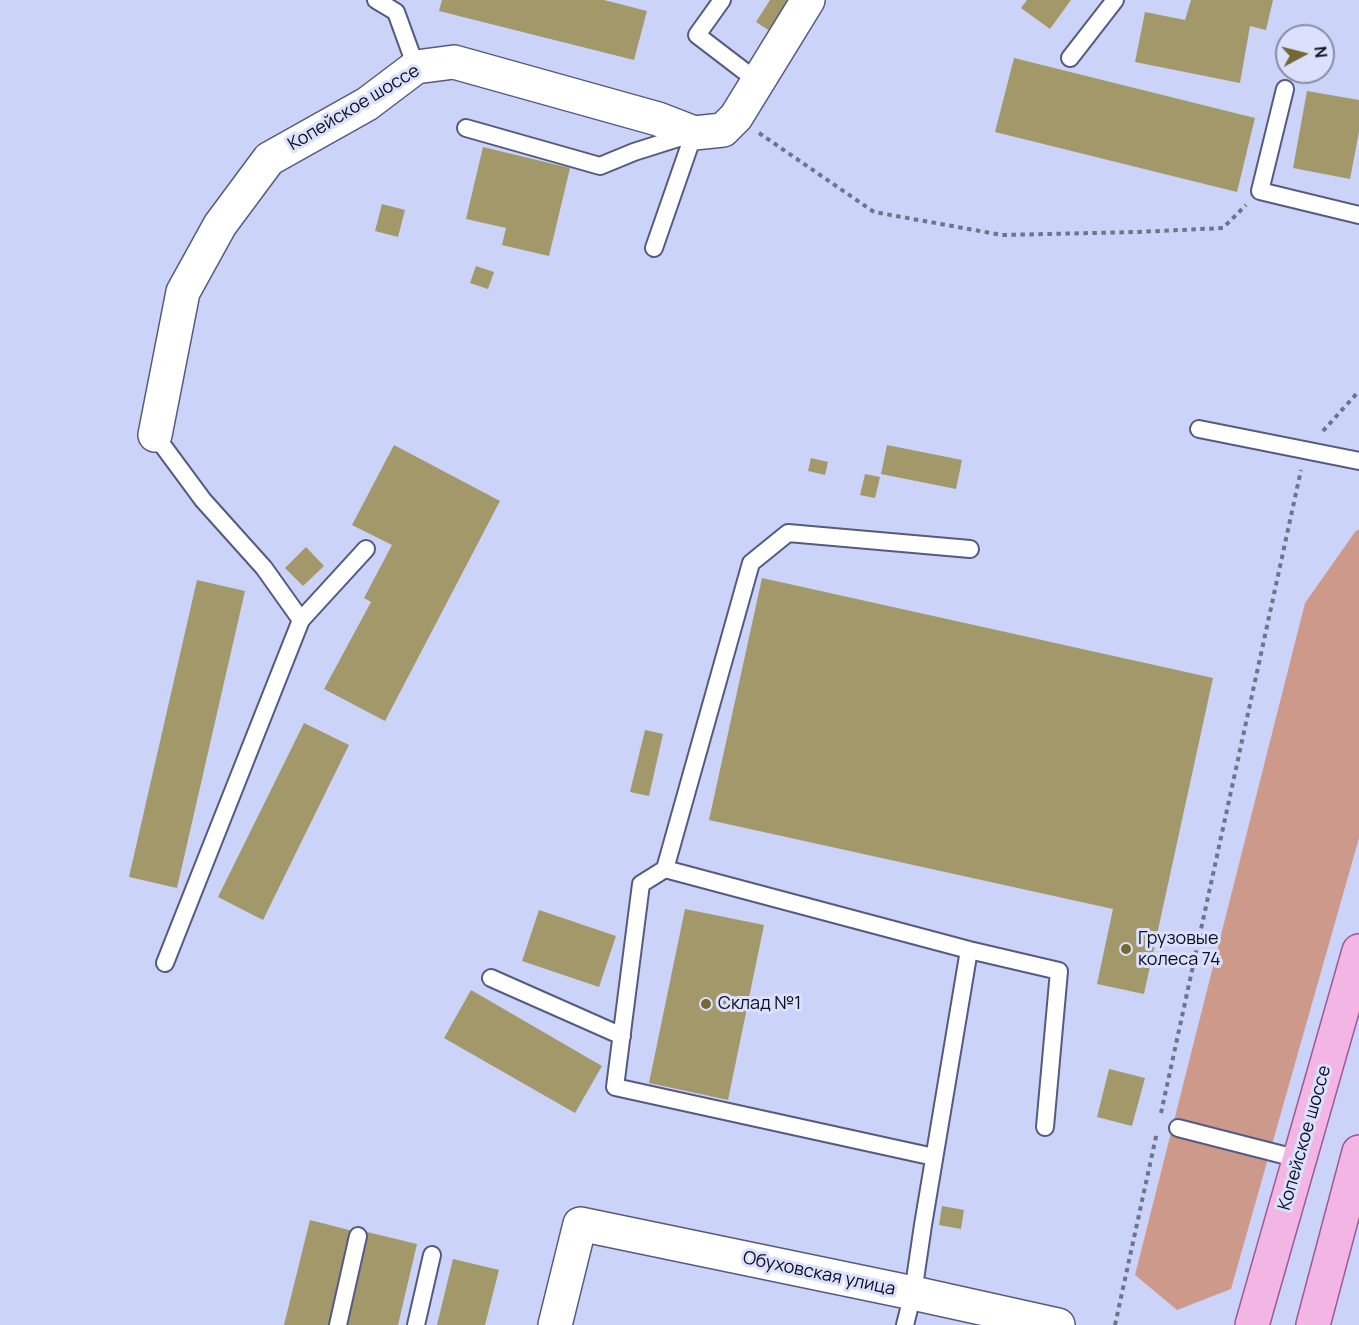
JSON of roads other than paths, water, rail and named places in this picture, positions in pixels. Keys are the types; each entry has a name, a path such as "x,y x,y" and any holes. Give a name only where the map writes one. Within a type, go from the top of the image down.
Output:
{"main road":[{"name":"Копейское шоссе","path":"1252,1325 1359,951"},
{"path":"1313,1325 1359,1152"}],"street":[{"name":"Копейское шоссе","path":"155,435 183,292 220,225 269,159 367,104 416,67 454,62 658,119 694,133 723,130 736,117 808,0"},
{"name":"Обуховская улица","path":"555,1325 580,1224 1058,1325"}],"lane":[{"path":"376,0 396,12 416,67"},
{"path":"723,0 697,35 748,74 756,83"},
{"path":"1070,58 1115,0"},
{"path":"1285,89 1260,190 1359,215"},
{"path":"466,128 600,166 634,152 694,133"},
{"path":"654,248 694,133"},
{"path":"1199,429 1359,461"},
{"path":"155,435 203,500 264,568 301,621"},
{"path":"934,1157 615,1087 641,884 665,869 751,563 788,533 970,549"},
{"path":"165,963 301,621 366,549"},
{"path":"665,869 969,950 1059,970 1045,1127"},
{"path":"905,1325 913,1293 969,950"},
{"path":"491,978 622,1036"},
{"path":"1178,1128 1299,1159"},
{"path":"338,1325 358,1236"},
{"path":"416,1325 432,1255"}],"place":[{"name":"Грузовые колеса 74","path":"1126,949"},
{"name":"Склад №1","path":"706,1004"}]}
